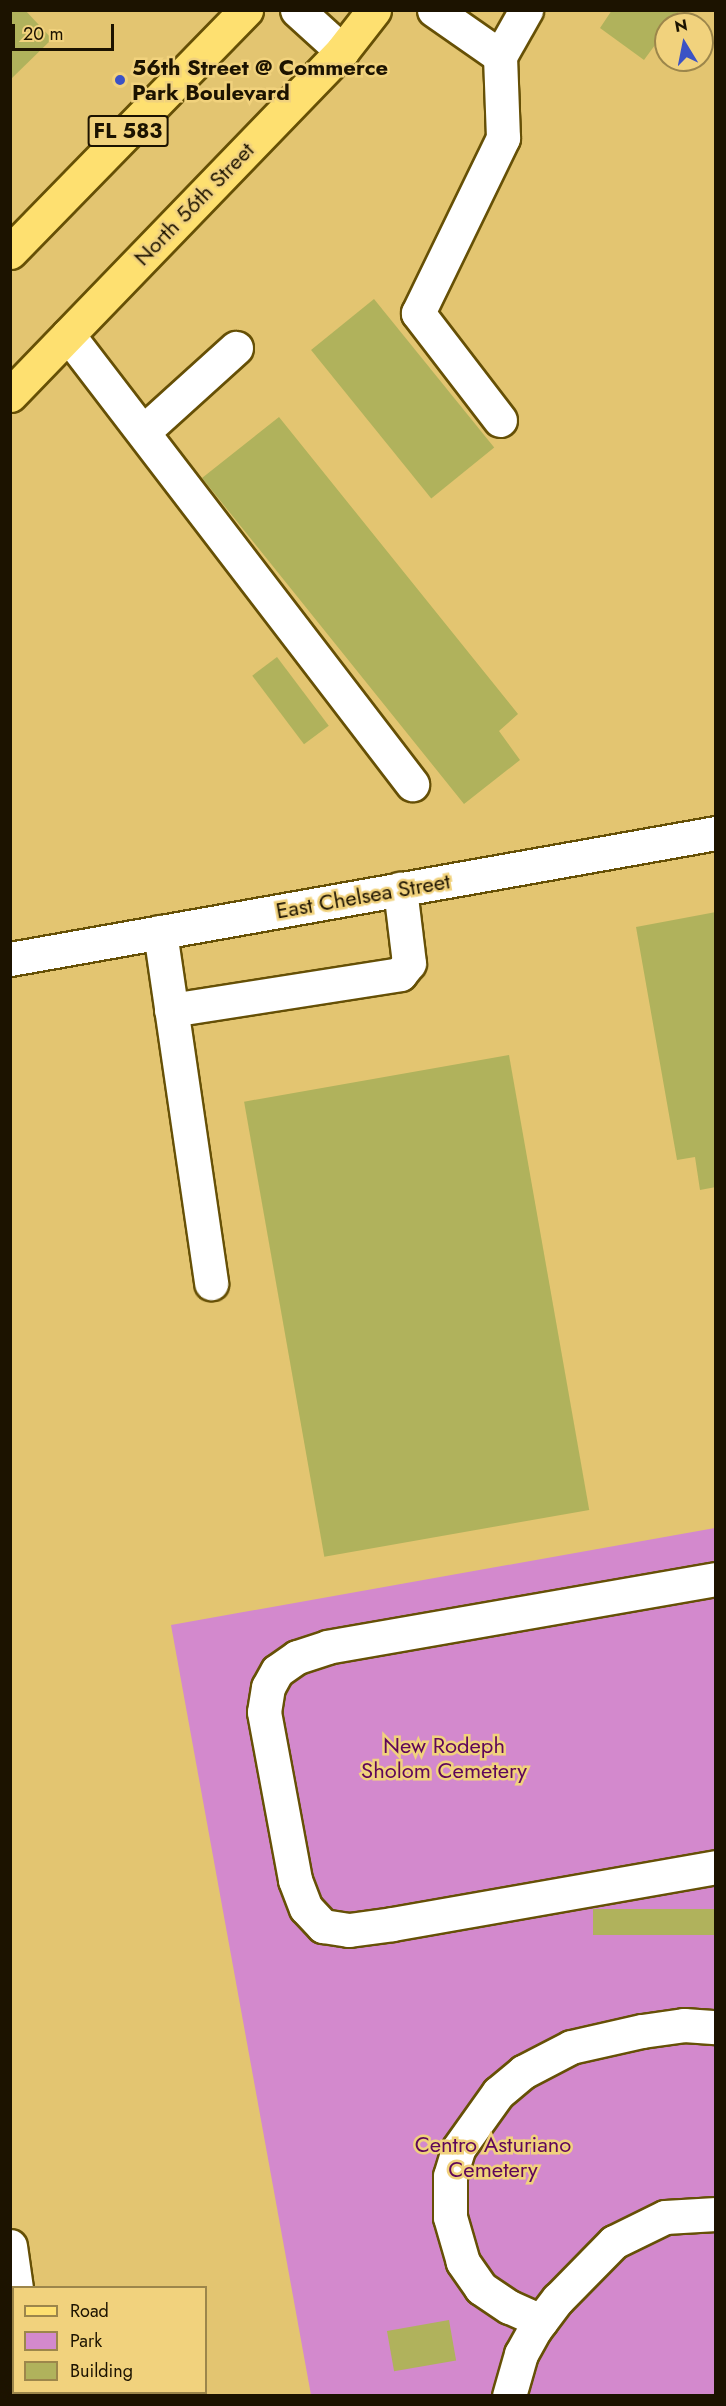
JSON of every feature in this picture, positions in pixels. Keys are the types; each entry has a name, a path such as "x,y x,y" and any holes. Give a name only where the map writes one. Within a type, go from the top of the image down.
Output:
{"main road":[{"name":"FL 583","path":"10,252 246,10"},
{"name":"North 56th Street","path":"10,395 342,51 374,10"}],"street":[{"path":"297,10 342,51"},
{"path":"434,10 500,56"},
{"path":"500,420 418,313 503,138 500,56 526,10"},
{"path":"68,335 144,431 412,784"},
{"path":"144,431 236,348"},
{"name":"East Chelsea Street","path":"10,959 716,833"},
{"path":"171,1010 400,974 410,963 400,889"},
{"path":"160,932 211,1283"},
{"path":"716,1579 328,1647 297,1657 277,1671 268,1687 264,1712 295,1880 306,1908 323,1926 349,1930 393,1924 716,1867"},
{"path":"541,2321 509,2307 481,2288 463,2262 450,2217 450,2176 458,2150 498,2093 523,2072 571,2047 642,2031 684,2025 716,2026"},
{"path":"509,2396 521,2354 541,2321 614,2242 664,2217 716,2214"},
{"path":"10,2246 16,2286"}],"green space":[{"path":"715,1528 715,2395 311,2395 171,1625"}],"building":[{"path":"10,10 25,10 52,39 10,80"},
{"path":"612,10 680,10 679,12 654,12 654,46 644,60 600,28"},
{"path":"374,299 494,447 431,498 311,350"},
{"path":"279,417 518,714 499,731 520,760 464,804 202,478"},
{"path":"277,657 329,726 304,744 252,676"},
{"path":"716,912 716,1187 700,1190 695,1157 677,1160 636,927"},
{"path":"509,1055 589,1510 324,1557 244,1102"},
{"path":"593,1909 716,1909 716,1935 593,1935"},
{"path":"449,2320 456,2360 394,2371 387,2331"}],"place":[{"name":"56th Street @ Commerce Park Boulevard","path":"120,80"}],"park label":[{"name":"New Rodeph Sholom Cemetery","path":"444,1758"},
{"name":"Centro Asturiano Cemetery","path":"493,2156"}]}
